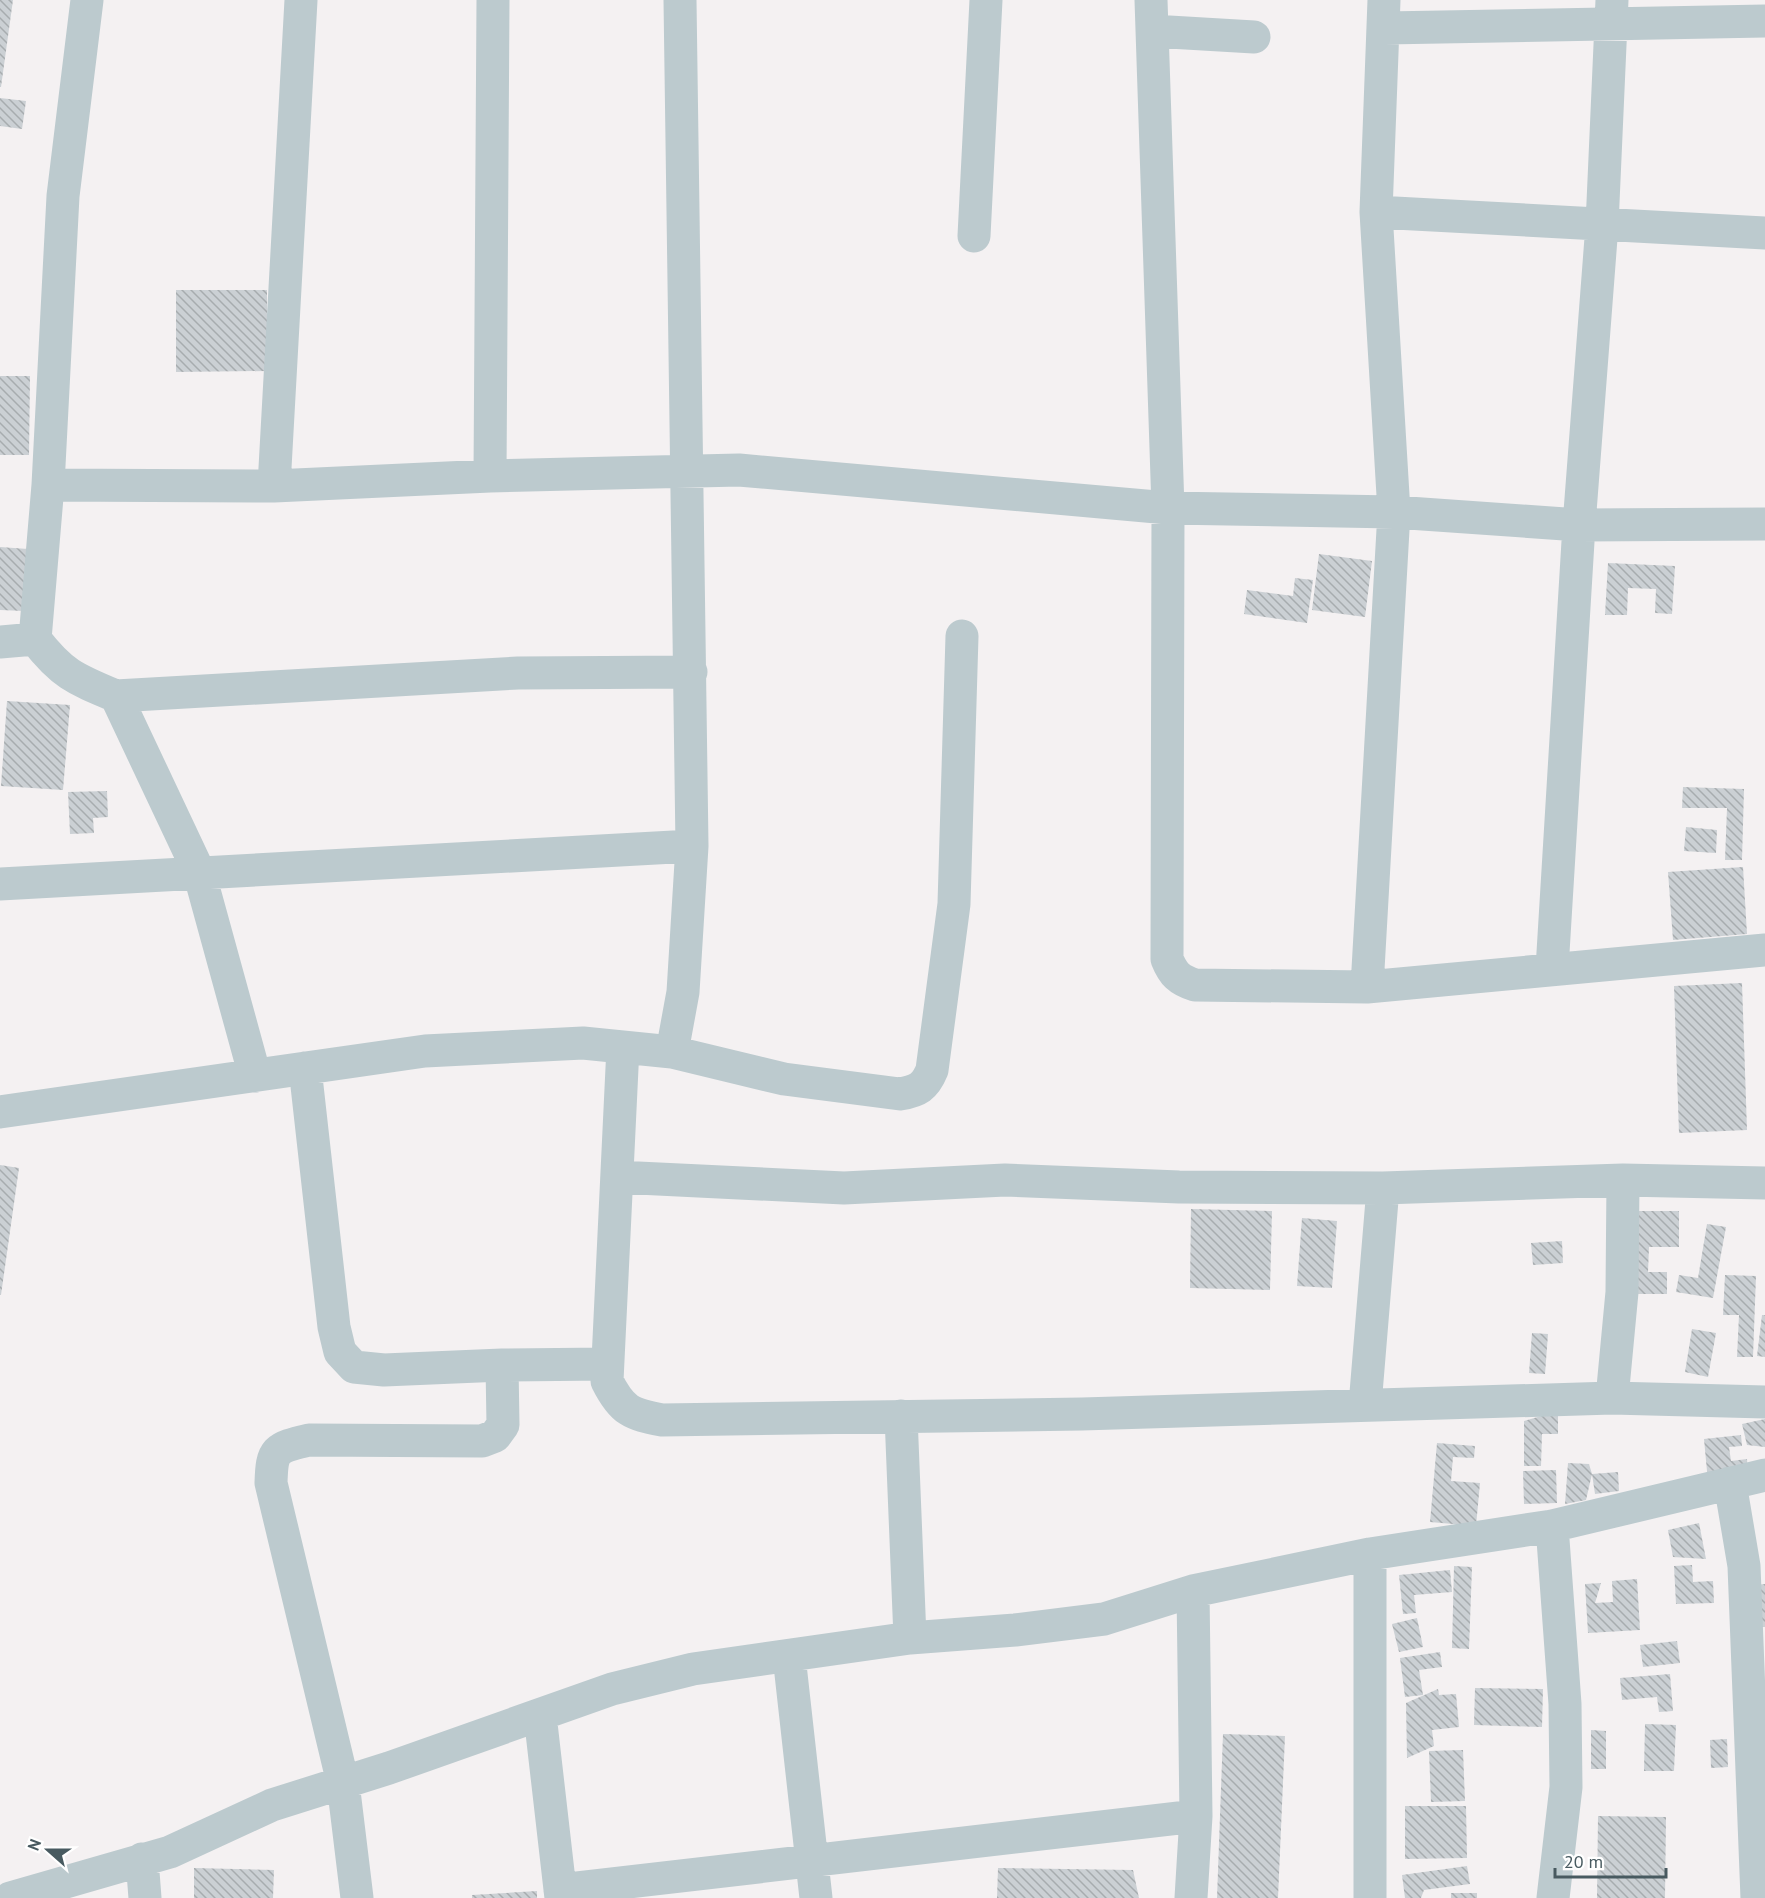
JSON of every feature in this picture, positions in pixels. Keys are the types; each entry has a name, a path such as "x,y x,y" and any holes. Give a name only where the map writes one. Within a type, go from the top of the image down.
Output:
{"street":[{"path":"87,0 63,196 48,485 35,639 55,664 78,680 116,696 518,673 691,672"},
{"path":"274,486 301,0"},
{"path":"490,476 493,0"},
{"path":"672,1052 683,992 692,846 680,0"},
{"path":"974,236 977,0"},
{"path":"1552,969 1579,525 1602,225 1611,11"},
{"path":"1367,987 1394,512 1376,212 1384,14 1611,11 1765,21"},
{"path":"1254,37 1152,16 1168,507 1167,959 1173,972 1182,981 1195,985 1367,987 1765,950"},
{"path":"1376,212 1765,233"},
{"path":"48,485 274,486 490,476 739,470 1168,507 1394,512 1579,525 1765,524"},
{"path":"0,1112 425,1051 583,1043 672,1052 784,1079 900,1094 918,1091 927,1082 932,1070 954,904 962,636"},
{"path":"0,642 35,639"},
{"path":"116,696 199,872 255,1076"},
{"path":"0,884 692,846"},
{"path":"623,1047 606,1364 607,1381 624,1409 662,1420 1612,1398 1765,1402"},
{"path":"305,1068 334,1327 340,1352 354,1367 384,1370 502,1365 606,1364"},
{"path":"617,1177 844,1188 1005,1180 1179,1187 1383,1188 1623,1180 1765,1183"},
{"path":"1612,1398 1622,1280 1623,1180"},
{"path":"1365,1405 1383,1188"},
{"path":"357,1898 343,1783 271,1483 272,1459 283,1446 309,1440 482,1441 495,1436 502,1425 502,1365"},
{"path":"901,1416 910,1638"},
{"path":"10,1898 170,1852 272,1805 343,1783 612,1689 693,1669 910,1638 1015,1630 1104,1619 1193,1592 1370,1554 1552,1526 1765,1474"},
{"path":"1730,1483 1744,1566 1757,1898"},
{"path":"1552,1526 1565,1704 1566,1787 1553,1898"},
{"path":"1370,1554 1370,1898"},
{"path":"1191,1898 1196,1816 1193,1592"},
{"path":"789,1656 816,1898"},
{"path":"540,1715 560,1894 811,1859 1196,1816"},
{"path":"142,1859 145,1898"}],"building":[{"path":"0,0 13,0 1,87 0,87"},
{"path":"0,98 26,101 22,129 0,126"},
{"path":"176,290 267,290 267,371 176,372"},
{"path":"0,376 30,376 29,455 0,455"},
{"path":"0,547 28,549 24,611 0,610"},
{"path":"1319,554 1372,561 1365,617 1312,610"},
{"path":"1608,563 1675,566 1672,614 1655,613 1656,589 1628,588 1627,615 1605,615"},
{"path":"1295,578 1313,580 1307,623 1244,614 1247,590 1293,596"},
{"path":"7,701 70,705 63,790 1,786"},
{"path":"1683,787 1744,789 1742,860 1725,860 1727,808 1682,808"},
{"path":"107,791 108,817 93,818 94,833 70,834 68,792"},
{"path":"1686,827 1717,830 1716,853 1684,851"},
{"path":"1743,867 1747,934 1673,940 1668,872"},
{"path":"1742,983 1747,1130 1679,1133 1674,986"},
{"path":"0,1165 19,1168 1,1295 0,1295"},
{"path":"1191,1209 1272,1211 1270,1290 1190,1288"},
{"path":"1635,1211 1679,1211 1679,1247 1649,1247 1648,1272 1667,1272 1667,1294 1635,1294"},
{"path":"1302,1218 1337,1221 1332,1288 1297,1286"},
{"path":"1707,1224 1726,1227 1713,1298 1676,1292 1679,1275 1698,1278"},
{"path":"1562,1241 1563,1263 1533,1265 1531,1243"},
{"path":"1725,1275 1756,1276 1753,1357 1737,1357 1739,1315 1723,1315"},
{"path":"1762,1315 1765,1315 1765,1357 1757,1356"},
{"path":"1692,1329 1716,1333 1708,1377 1685,1372"},
{"path":"1532,1333 1548,1334 1545,1374 1529,1373"},
{"path":"1558,1411 1558,1434 1542,1434 1541,1466 1524,1466 1524,1421"},
{"path":"1765,1419 1765,1447 1747,1445 1742,1424"},
{"path":"1741,1435 1742,1446 1729,1447 1731,1461 1747,1459 1748,1478 1708,1482 1704,1439"},
{"path":"1437,1443 1475,1446 1474,1458 1453,1457 1451,1481 1480,1483 1476,1526 1430,1522"},
{"path":"1568,1463 1589,1464 1592,1474 1586,1500 1565,1504"},
{"path":"1556,1470 1557,1503 1524,1504 1523,1471"},
{"path":"1618,1472 1619,1491 1595,1494 1592,1474"},
{"path":"1699,1523 1706,1559 1673,1557 1668,1530"},
{"path":"1692,1565 1693,1582 1713,1581 1714,1603 1676,1604 1674,1566"},
{"path":"1454,1566 1472,1567 1469,1649 1452,1648"},
{"path":"1450,1570 1452,1592 1414,1595 1416,1613 1403,1614 1399,1575"},
{"path":"1637,1579 1640,1630 1588,1633 1585,1584 1601,1583 1595,1603 1613,1602 1612,1581"},
{"path":"1765,1584 1765,1627 1754,1627 1753,1585"},
{"path":"1417,1618 1423,1647 1399,1652 1392,1624"},
{"path":"1677,1641 1680,1663 1643,1667 1640,1645"},
{"path":"1440,1652 1442,1667 1419,1670 1423,1695 1405,1697 1400,1658"},
{"path":"1670,1674 1673,1711 1659,1712 1657,1697 1622,1700 1620,1678"},
{"path":"1475,1688 1543,1689 1542,1727 1474,1725"},
{"path":"1438,1689 1439,1695 1456,1694 1459,1727 1432,1730 1434,1746 1407,1758 1406,1703"},
{"path":"1645,1724 1676,1725 1674,1771 1644,1771"},
{"path":"1591,1730 1606,1731 1606,1769 1591,1769"},
{"path":"1223,1734 1285,1736 1278,1898 1217,1898"},
{"path":"1727,1739 1728,1767 1711,1768 1710,1740"},
{"path":"1463,1750 1465,1801 1431,1802 1429,1751"},
{"path":"1405,1806 1466,1806 1467,1858 1405,1859"},
{"path":"1598,1816 1666,1817 1665,1898 1597,1898"},
{"path":"1467,1866 1470,1884 1424,1890 1421,1898 1405,1898 1402,1875"},
{"path":"194,1868 274,1870 273,1898 194,1898"},
{"path":"998,1868 1133,1870 1139,1898 997,1898"},
{"path":"537,1891 537,1898 472,1898 472,1895"},
{"path":"1451,1893 1477,1893 1477,1898 1451,1898"}]}
